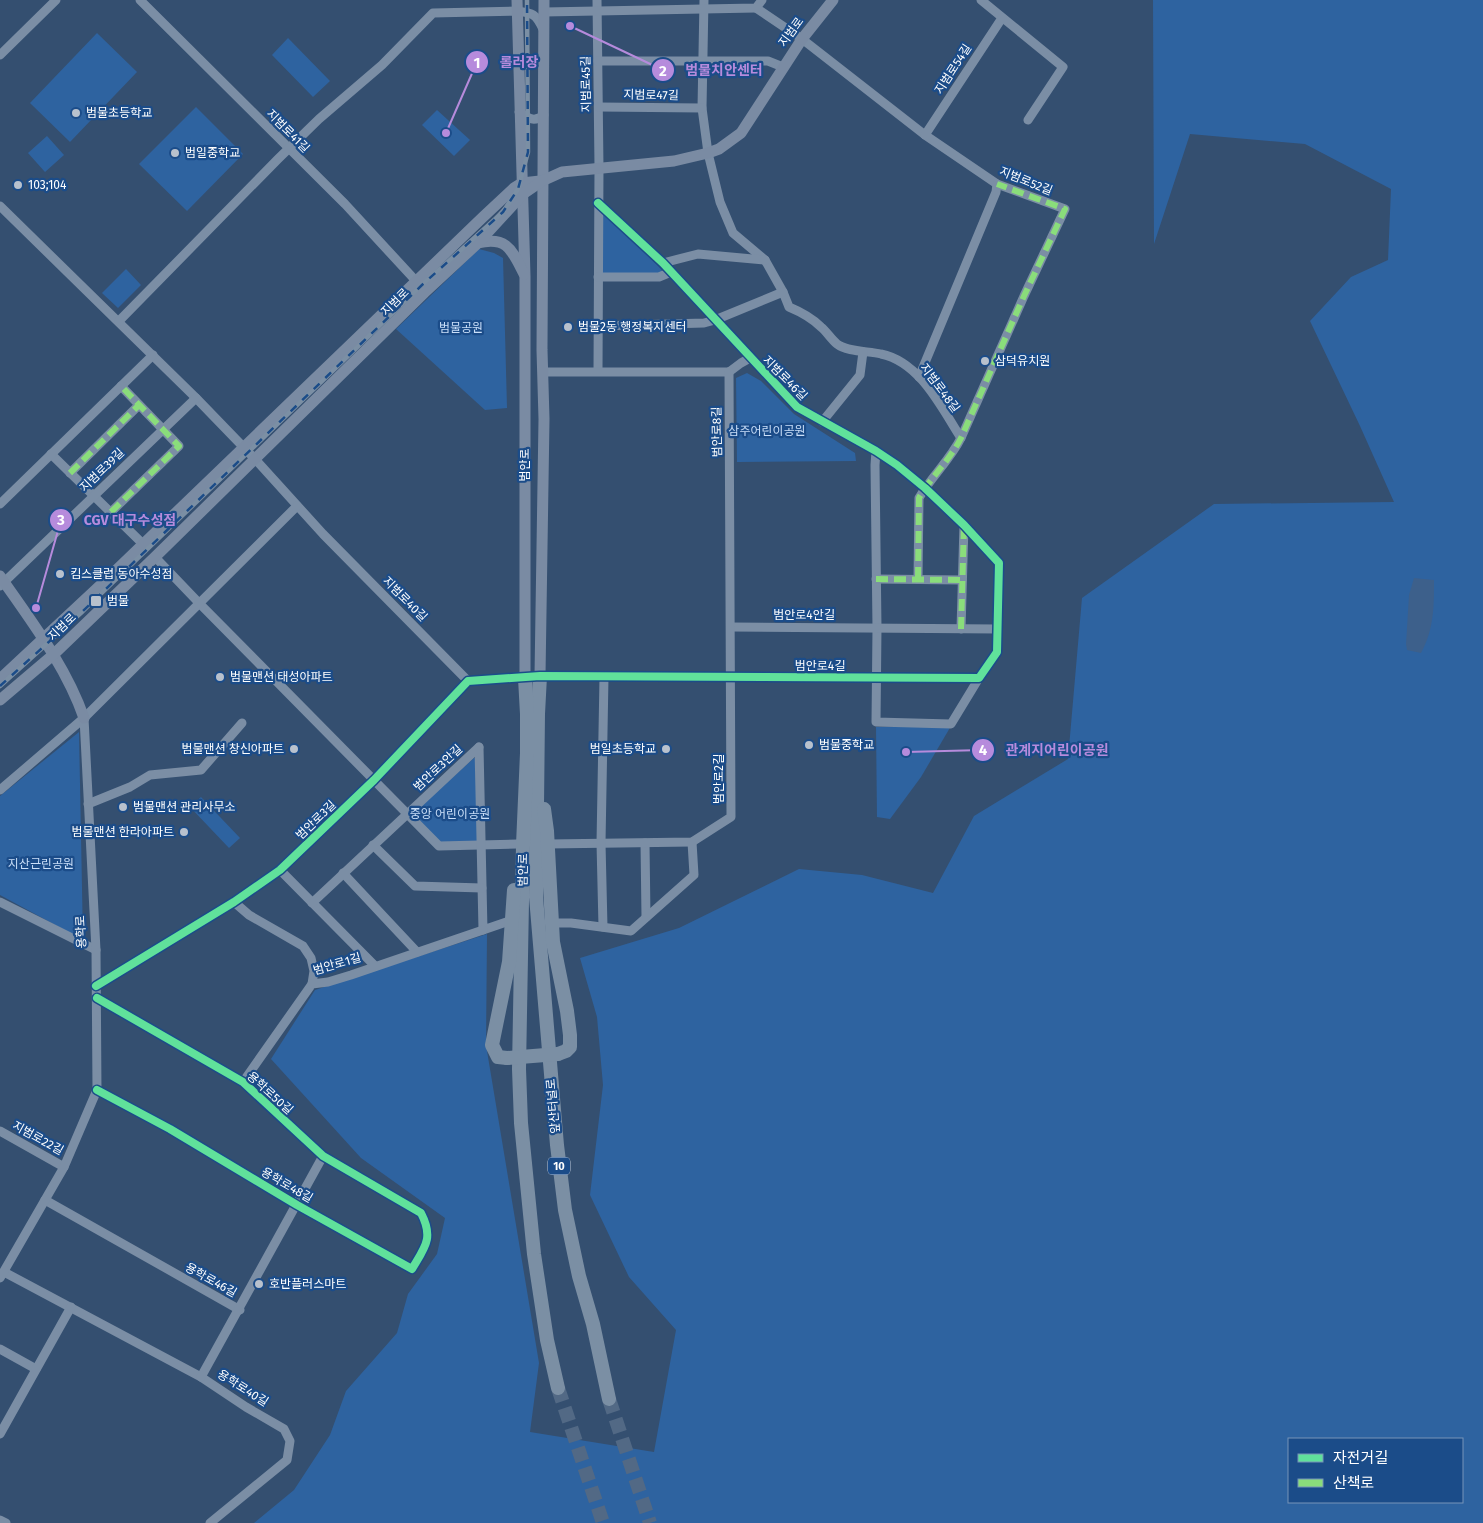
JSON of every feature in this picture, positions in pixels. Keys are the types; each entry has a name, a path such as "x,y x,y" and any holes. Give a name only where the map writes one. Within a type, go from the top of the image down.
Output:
{"highway":[{"name":"범안로","path":"537,929 540,676"},
{"name":"범안로","path":"525,678 527,753 523,845 519,1069 523,1148 534,1254 547,1340 558,1388"},
{"path":"527,753 517,844 510,962 492,1045 498,1057 558,1054 570,1047 567,1011 553,942 548,844 538,767"},
{"name":"앞산터널로","path":"537,929 557,1145 565,1210 609,1399"}],"main road":[{"name":"지범로","path":"0,700 53,655 424,293 478,243 522,189 562,172 674,161 719,149 741,133 802,39 833,0"},
{"name":"범안로","path":"517,5 525,276 525,678"},
{"name":"범안로","path":"540,676 543,532 542,181 544,6"},
{"path":"0,679 43,640 483,216 514,188 522,189"},
{"path":"478,243 491,240 503,244 512,251 525,276"},
{"name":"용학로","path":"1,582 53,655 77,699 84,718"}],"street":[{"path":"0,55 56,0"},
{"name":"지범로41길","path":"140,0 345,204 416,282"},
{"name":"지범로45길","path":"598,0 599,167"},
{"path":"544,6 597,11 704,5 756,8 762,0"},
{"path":"981,0 1063,66 1028,120"},
{"path":"119,321 288,149 319,119 382,65 433,13 517,5 538,18 544,32"},
{"path":"704,5 702,108 708,153"},
{"name":"지범로52길","path":"756,8 802,39 925,134 997,184 1065,209 956,448 925,488"},
{"name":"지범로54길","path":"925,134 1002,18"},
{"path":"598,61 768,62 783,67"},
{"name":"지범로47길","path":"599,107 702,108"},
{"path":"519,112 531,119 538,120 544,115"},
{"name":"지범로48길","path":"708,153 720,202 733,233 765,260 789,307 807,316 822,327 838,345 862,352 882,354 903,362 919,377 961,438"},
{"path":"598,371 599,167"},
{"path":"919,377 996,192 997,184"},
{"name":"지범로46길","path":"598,202 671,272 796,407 876,451 897,465 925,488 964,525 999,562 998,629"},
{"path":"0,206 196,398 244,447 299,508 84,718 0,790"},
{"path":"662,263 698,254 765,260"},
{"path":"598,278 659,277 671,272"},
{"path":"598,326 704,323 783,292"},
{"path":"822,422 860,375 862,352"},
{"path":"0,504 153,355"},
{"path":"543,372 729,372 750,358"},
{"name":"범안로8길","path":"729,372 731,677"},
{"path":"111,512 179,446 121,386"},
{"name":"지범로39길","path":"1,582 196,398"},
{"path":"70,473 139,405"},
{"path":"876,451 876,722 950,724 997,652 998,629"},
{"path":"51,454 143,544"},
{"path":"918,579 919,498 925,488"},
{"name":"지범로40길","path":"299,508 468,681"},
{"path":"961,629 964,525"},
{"path":"155,556 200,604 440,846 517,844"},
{"path":"876,579 962,580"},
{"name":"범안로4안길","path":"731,627 998,629"},
{"path":"468,681 540,676"},
{"name":"범안로4길","path":"540,676 979,678"},
{"path":"603,927 601,843 604,677"},
{"name":"범안로2길","path":"692,842 731,817 731,677"},
{"name":"범안로3길","path":"96,986 234,902 280,870 374,780 468,681"},
{"name":"용학로","path":"2,1275 64,1167 97,1090 96,950 84,718"},
{"path":"88,804 130,787 150,775 201,770 242,723"},
{"name":"범안로3안길","path":"312,903 479,747 482,930"},
{"path":"548,844 692,842 694,875 630,931 571,923 552,923"},
{"path":"645,843 646,917"},
{"path":"373,845 414,886 482,888"},
{"path":"280,870 375,966"},
{"path":"343,873 417,952"},
{"path":"0,902 96,950"},
{"path":"234,902 249,915 303,946 311,958 314,971 312,984"},
{"path":"482,930 512,920"},
{"name":"범안로1길","path":"243,1082 312,984 328,982 482,930"},
{"name":"용학로50길","path":"96,998 243,1082 323,1156 421,1213"},
{"name":"용학로48길","path":"97,1090 170,1129 297,1205 412,1269 429,1236 427,1224 421,1213"},
{"name":"지범로22길","path":"0,1131 64,1167"},
{"name":"용학로46길","path":"46,1200 240,1310 323,1156"},
{"name":"용학로40길","path":"2,1275 71,1307 201,1377 246,1407 284,1429 290,1441 287,1460 210,1523"},
{"path":"0,1434 71,1307"},
{"path":"201,1377 240,1310"},
{"path":"0,1349 36,1369"},
{"path":"0,1520 6,1523"}],"green space":[{"path":"1153,0 1483,0 1483,1523 254,1523 294,1490 330,1435 346,1391 397,1333 408,1294 437,1254 445,1218 361,1158 271,1059 315,990 487,934 486,1045 539,1363 530,1432 654,1452 676,1330 629,1277 590,1195 603,1085 597,1017 580,958 679,928 799,869 862,875 933,893 974,816 1068,759 1082,598 1214,504 1394,502 1310,321 1351,277 1388,260 1391,189 1305,144 1190,134 1154,244"},
{"path":"97,33 137,72 70,142 30,103"},
{"path":"288,38 330,81 313,97 272,55"},
{"path":"196,107 243,154 187,211 139,164"},
{"path":"437,110 470,140 454,156 422,125"},
{"path":"47,136 64,155 45,172 28,153"},
{"path":"600,207 662,270 660,275 600,276"},
{"name":"범물공원","path":"479,249 494,253 503,258 507,408 485,410 396,329"},
{"path":"126,269 141,285 118,308 102,293"},
{"name":"삼주어린이공원","path":"747,373 761,381 794,414 855,453 856,461 737,462 736,378"},
{"path":"951,726 921,777 890,819 877,817 876,727"},
{"name":"지산근린공원","path":"79,732 83,940 0,895 0,796"},
{"name":"중앙 어린이공원","path":"476,758 478,841 440,843 413,813"},
{"path":"201,797 240,838 229,848 190,807"}],"shaded area":[{"path":"1414,578 1434,580 1431,626 1421,653 1407,650 1406,644 1409,595"}],"tunnel":[{"path":"558,1388 603,1523"},
{"path":"609,1399 650,1523"}],"railway":[{"path":"0,686 83,611 422,285 503,212 518,189 528,152 527,0"}],"marked path":[{"path":"918,579 919,498 961,438 1065,209 997,184"},
{"path":"111,512 179,446 121,386"},
{"path":"70,473 139,405"},
{"path":"961,629 964,525"},
{"path":"876,579 962,580"}],"cycle path":[{"path":"96,986 234,902 280,870 374,780 468,681 540,676 979,678 997,652 999,563 964,525 925,488 897,465 876,451 797,407 663,263 598,203"},
{"path":"97,998 243,1082 323,1156 421,1213 427,1229 424,1248 412,1269 297,1205 170,1129 97,1090"}],"place":[{"name":"범물치안센터","path":"570,26"},
{"name":"범물초등학교","path":"76,113"},
{"name":"롤러장","path":"446,133"},
{"name":"범일중학교","path":"175,153"},
{"name":"103;104","path":"18,185"},
{"name":"범물2동 행정복지센터","path":"568,327"},
{"name":"삼덕유치원","path":"985,361"},
{"name":"킴스클럽 동아수성점","path":"60,574"},
{"name":"범물","path":"96,601"},
{"name":"CGV 대구수성점","path":"36,608"},
{"name":"범물맨션 태성아파트","path":"220,677"},
{"name":"범물중학교","path":"809,745"},
{"name":"범물맨션 창신아파트","path":"294,749"},
{"name":"범일초등학교","path":"666,749"},
{"name":"관계지어린이공원","path":"906,752"},
{"name":"범물맨션 관리사무소","path":"123,807"},
{"name":"범물맨션 한라아파트","path":"184,832"},
{"name":"호반플러스마트","path":"259,1284"}]}
